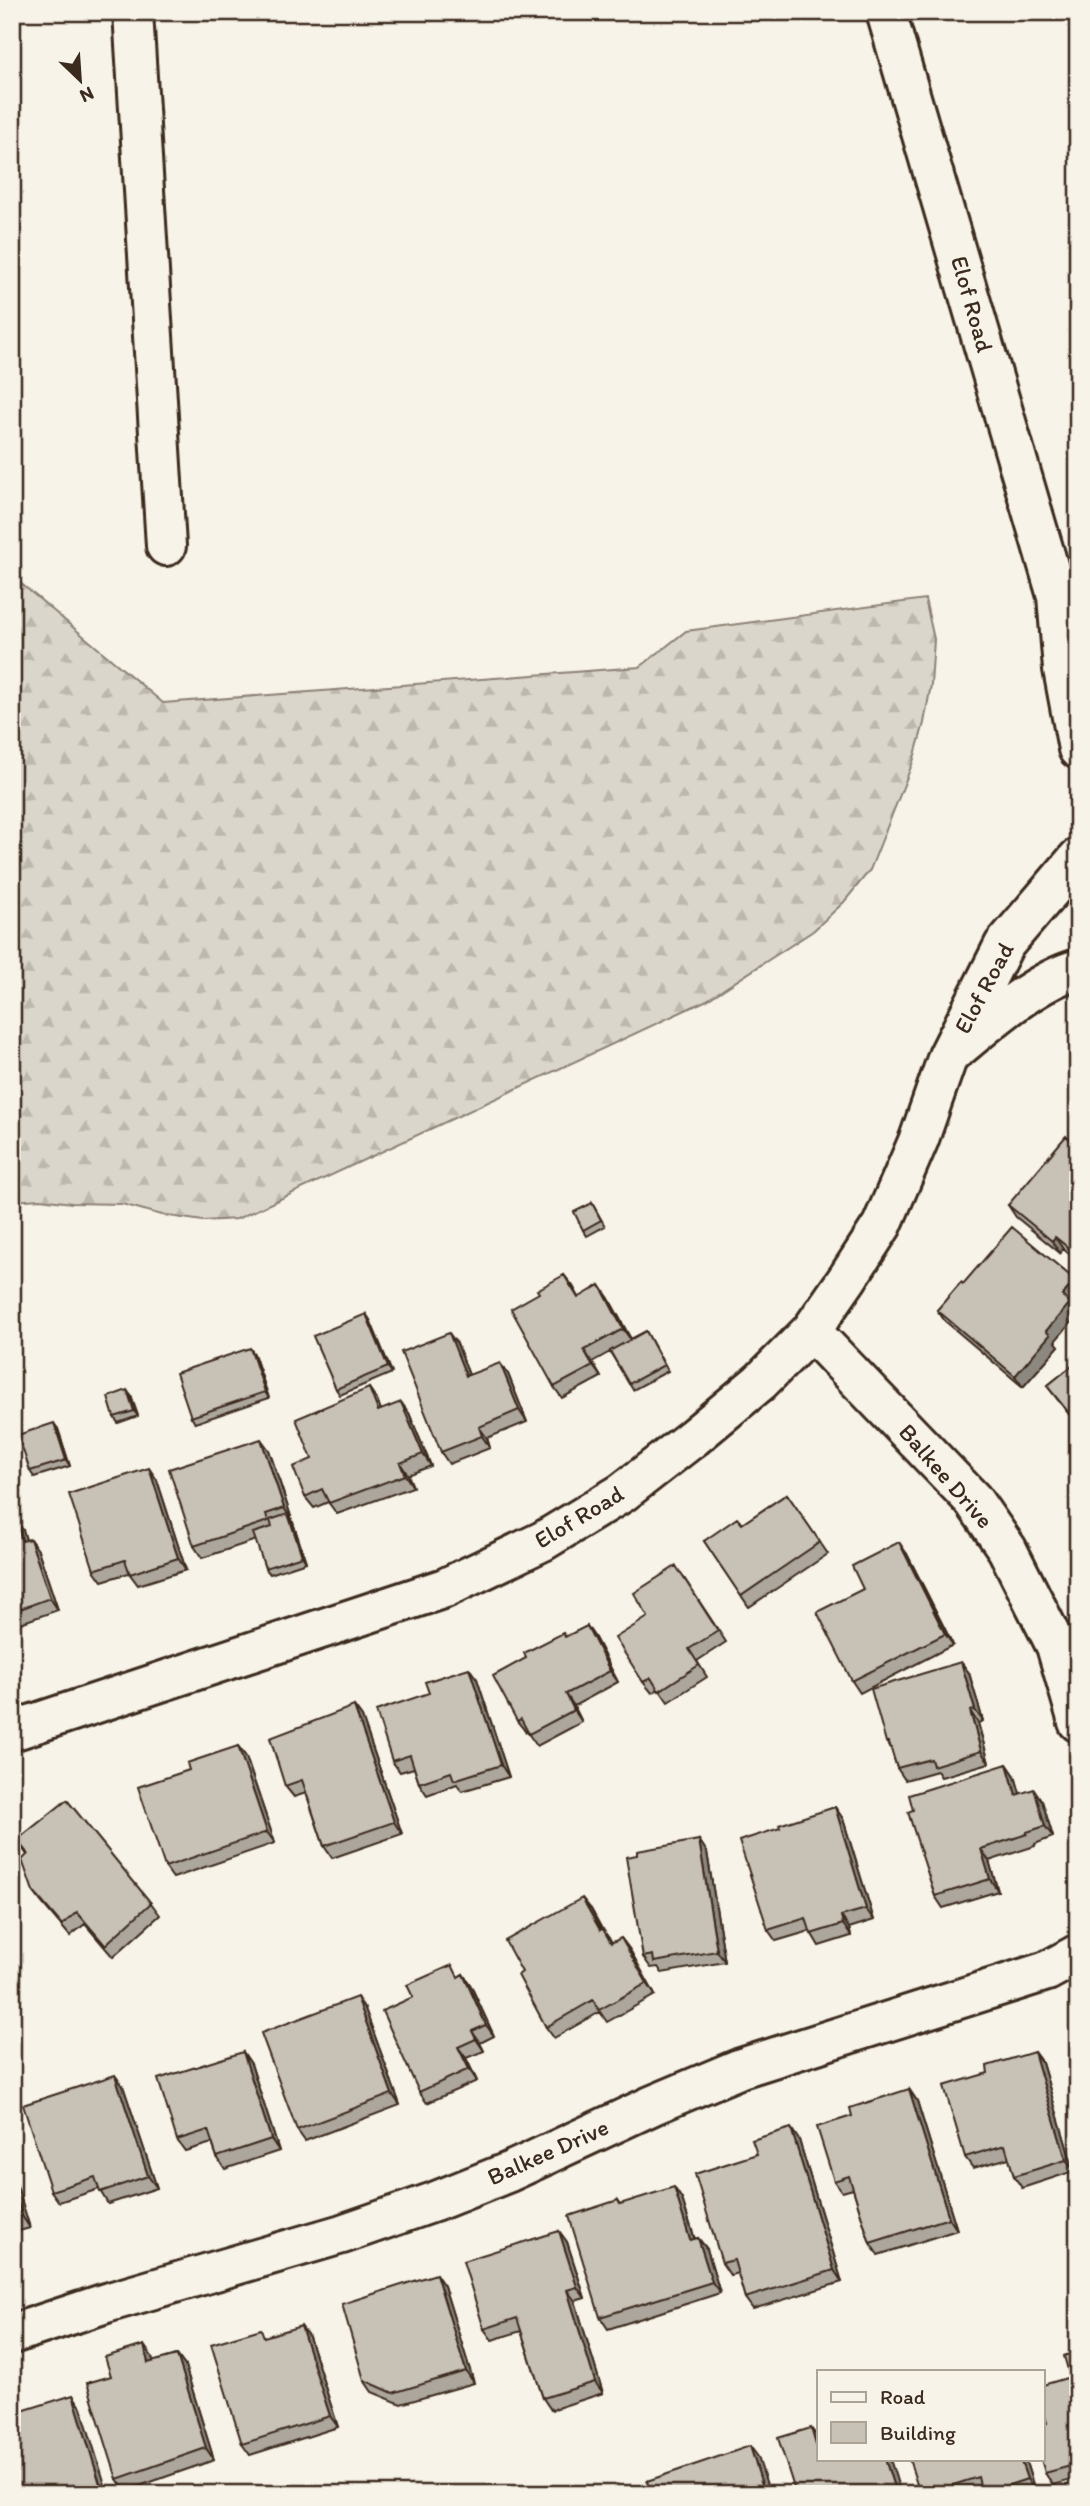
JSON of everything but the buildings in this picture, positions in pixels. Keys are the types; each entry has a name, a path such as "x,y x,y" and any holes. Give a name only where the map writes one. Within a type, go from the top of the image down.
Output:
{"street":[{"path":"134,12 166,546"},
{"name":"Elof Road","path":"886,12 1057,596 1078,636"},
{"name":"Elof Road","path":"1057,596 1063,669 1078,749"},
{"name":"Elof Road","path":"12,1731 445,1588 543,1541 622,1493 676,1451 760,1382 811,1331 882,1225 919,1139 948,1056 1004,945 1078,858"},
{"name":"Elof Road","path":"948,1056 999,1014 1051,979 1078,969"},
{"name":"Balkee Drive","path":"811,1331 973,1500 1007,1549 1056,1646 1078,1721"},
{"name":"Balkee Drive","path":"12,2334 106,2303 342,2234 434,2202 509,2172 653,2105 741,2068 1047,1971 1078,1954"}],"green space":[{"path":"12,576 163,703 640,667 686,631 925,599 934,639 931,685 913,762 870,870 844,902 813,931 707,1000 237,1219 203,1221 162,1215 122,1204 40,1199 12,1201"}]}
